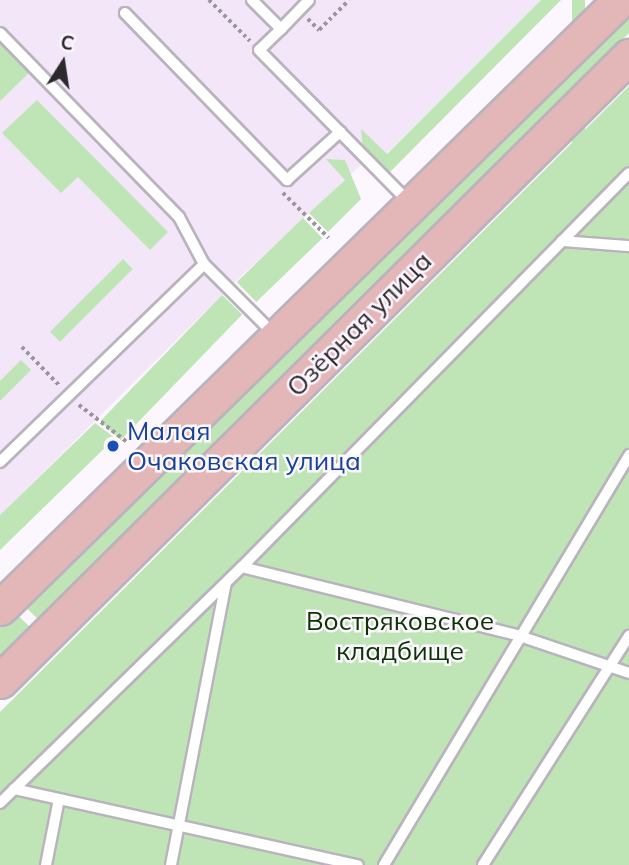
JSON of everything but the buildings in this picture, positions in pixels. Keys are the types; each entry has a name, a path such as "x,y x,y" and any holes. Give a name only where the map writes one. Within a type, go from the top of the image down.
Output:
{"main road":[{"name":"Озёрная улица","path":"0,608 620,0"},
{"name":"Озёрная улица","path":"0,681 629,56"}],"lane":[{"path":"252,0 281,29"},
{"path":"309,0 259,50 411,204"},
{"path":"125,13 287,180 340,132"},
{"path":"0,33 179,217 204,264 276,336"},
{"path":"0,803 242,567 629,173"},
{"path":"562,241 629,246"},
{"path":"0,462 204,264"},
{"path":"384,865 629,456"},
{"path":"242,567 520,636 629,673"},
{"path":"171,865 227,582"},
{"path":"484,865 629,636"},
{"path":"15,789 358,865"},
{"path":"46,865 59,799"}],"path":[{"path":"209,0 259,50"},
{"path":"299,10 319,30 349,0"},
{"path":"287,180 278,188 329,238"}],"shaded area":[{"path":"0,0 541,0 386,154 379,148 236,281 0,515"}],"green space":[{"path":"541,0 561,0 390,172 363,148 361,129 387,154"},
{"path":"572,0 585,0 585,251 572,251"},
{"path":"629,5 629,33 38,619 20,602"},
{"path":"0,41 30,72 0,101"},
{"name":"Востряковское кладбище","path":"629,86 629,865 0,865 0,712"},
{"path":"37,100 168,232 150,250 78,177 61,193 2,133"},
{"path":"326,159 345,160 361,199 328,232 309,213 345,180"},
{"path":"303,218 322,238 256,302 237,282"},
{"path":"123,259 133,269 60,342 50,332"},
{"path":"222,295 242,314 121,440 100,421"},
{"path":"21,360 31,370 0,401 0,381"},
{"path":"95,423 115,438 0,550 0,515"},
{"path":"12,610 30,627 0,658 0,622"}],"place":[{"name":"Малая Очаковская улица","path":"113,446"}]}
